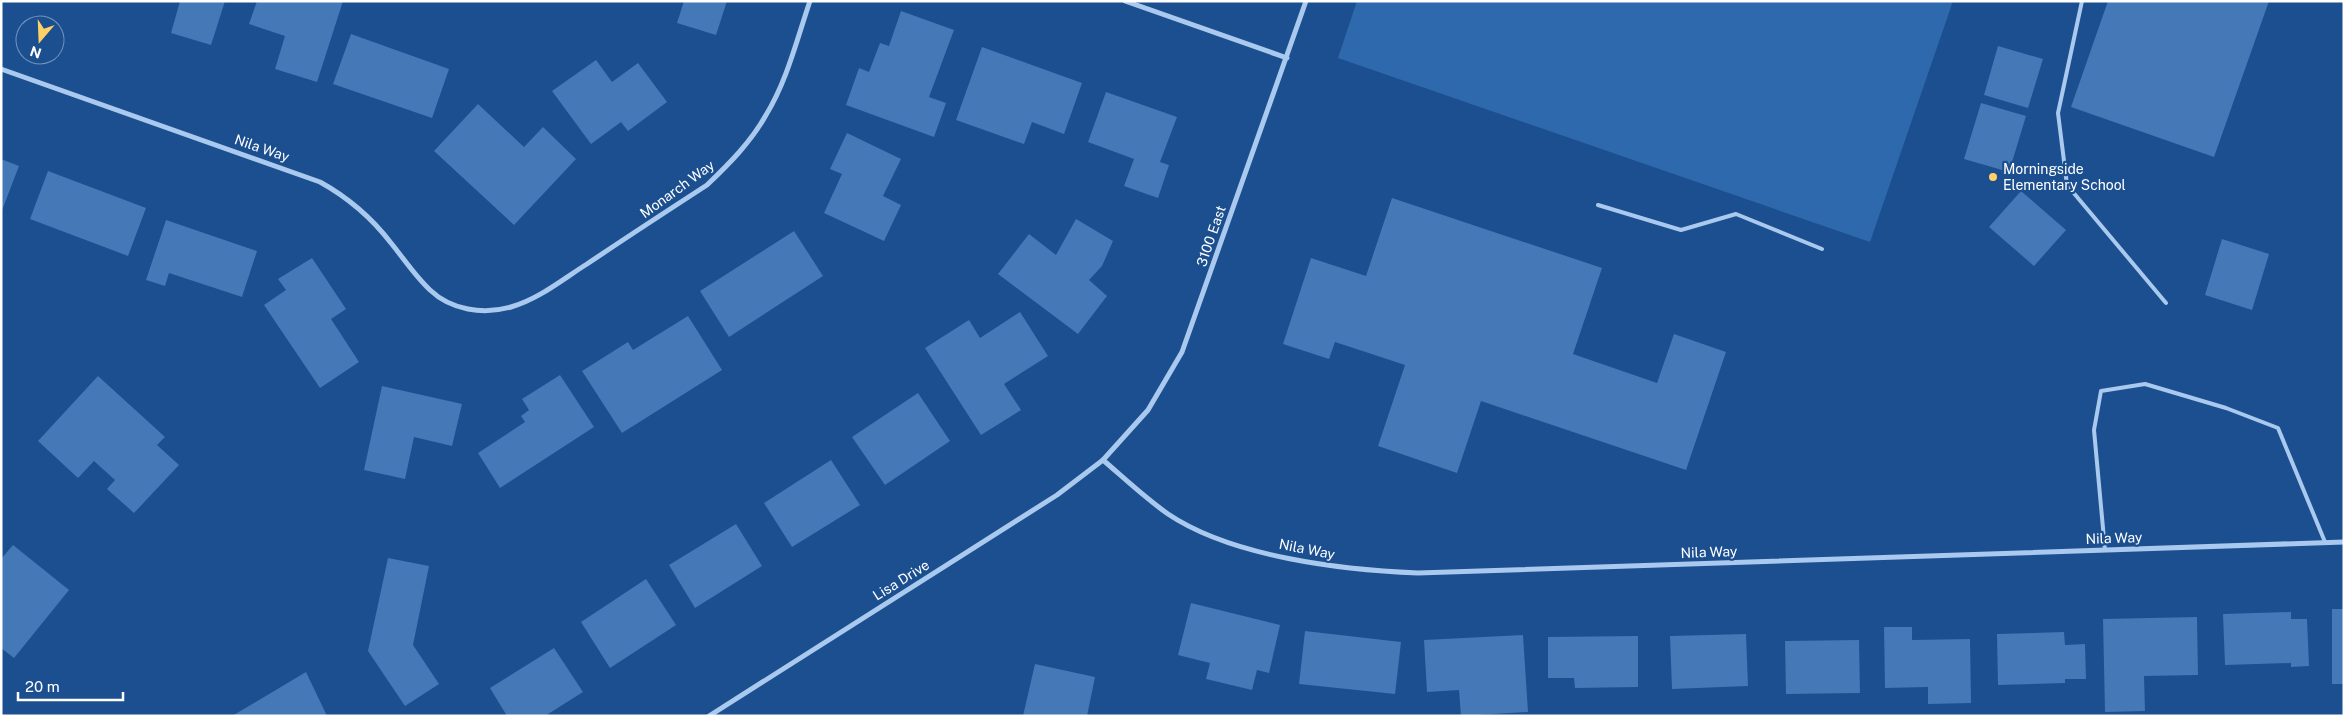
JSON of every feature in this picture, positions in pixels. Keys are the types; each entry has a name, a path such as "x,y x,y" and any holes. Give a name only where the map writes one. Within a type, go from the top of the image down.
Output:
{"street":[{"name":"Monarch Way","path":"475,311 494,311 512,307 545,291 707,184 729,164 766,116 780,88 810,1"},
{"path":"1125,1 1287,58"},
{"name":"3100 East","path":"1103,460 1148,410 1182,352 1306,1"},
{"name":"Nila Way","path":"1,69 320,182 356,205 373,221 432,292 446,301 475,311"},
{"name":"Nila Way","path":"1103,460 1168,514 1198,530 1275,555 1316,564 1352,569 1418,573 2344,542"},
{"name":"Lisa Drive","path":"709,716 1057,495 1103,460"}],"lane":[{"path":"2082,1 2058,113 2066,185 2166,304"},
{"path":"1598,205 1681,230 1736,214 1822,249"},
{"path":"2105,550 2094,430 2101,391 2145,384 2226,408 2278,428 2325,542"}],"shaded area":[{"path":"1357,1 1953,1 1870,242 1338,58"}],"building":[{"path":"180,1 225,1 211,45 171,33"},
{"path":"257,1 343,1 317,82 275,69 285,36 249,24"},
{"path":"684,1 727,1 716,35 677,23"},
{"path":"2108,1 2269,1 2214,157 2071,107"},
{"path":"901,11 954,30 929,97 946,103 934,137 846,105 859,68 869,72 880,43 889,46"},
{"path":"351,34 449,69 432,118 333,84"},
{"path":"1998,46 2043,59 2028,108 1984,95"},
{"path":"982,47 1082,83 1064,134 1032,122 1024,144 956,120"},
{"path":"596,60 612,82 638,63 667,102 628,131 621,122 591,144 552,91"},
{"path":"1106,92 1177,117 1160,162 1169,165 1158,198 1124,186 1134,159 1088,142"},
{"path":"1981,103 2026,116 2009,172 1964,159"},
{"path":"478,104 524,147 543,127 576,159 514,225 434,151"},
{"path":"847,133 901,159 883,196 901,205 884,241 824,213 842,174 830,169"},
{"path":"1,159 19,166 1,213"},
{"path":"48,171 146,208 128,256 30,219"},
{"path":"2021,191 2066,230 2034,266 1989,227"},
{"path":"1392,198 1602,268 1573,354 1657,383 1674,334 1726,352 1686,470 1481,401 1457,473 1378,446 1405,365 1335,342 1329,359 1283,344 1311,258 1366,276"},
{"path":"1076,219 1113,241 1102,266 1089,280 1107,296 1078,334 998,274 1029,234 1056,255"},
{"path":"166,220 257,251 242,297 169,273 165,286 146,280"},
{"path":"794,231 823,276 729,337 700,291"},
{"path":"2222,239 2269,254 2252,310 2205,295"},
{"path":"312,258 346,309 331,319 359,362 320,388 264,305 286,290 278,279"},
{"path":"1020,312 1048,356 1004,384 1021,410 981,435 925,348 969,320 980,338"},
{"path":"688,316 722,370 622,433 582,371 628,342 633,350"},
{"path":"560,375 594,427 500,488 478,453 525,422 521,416 529,410 522,399"},
{"path":"98,376 165,437 157,445 179,465 134,513 107,489 115,480 94,461 78,478 38,441"},
{"path":"382,386 462,404 452,446 414,437 405,479 364,470"},
{"path":"918,393 950,441 885,485 852,437"},
{"path":"831,460 860,505 792,547 764,503"},
{"path":"736,524 762,566 695,608 669,565"},
{"path":"13,545 69,590 14,658 1,648 1,559"},
{"path":"388,558 429,566 413,645 439,684 405,706 368,651"},
{"path":"646,579 676,625 610,668 581,622"},
{"path":"1191,603 1280,625 1269,673 1257,670 1252,690 1206,679 1210,663 1178,655"},
{"path":"2332,609 2344,609 2344,684 2332,684"},
{"path":"2291,612 2291,619 2307,619 2309,666 2291,667 2291,663 2225,665 2223,614"},
{"path":"2197,617 2198,675 2144,676 2145,711 2105,712 2103,619"},
{"path":"1884,627 1912,627 1912,640 1970,639 1971,703 1928,704 1928,687 1885,688"},
{"path":"1305,631 1401,642 1395,694 1299,684"},
{"path":"2064,632 2065,645 2085,644 2086,679 2065,679 2065,683 1998,685 1997,634"},
{"path":"1746,634 1748,686 1672,689 1670,636"},
{"path":"1523,635 1528,712 1461,716 1459,690 1427,692 1424,640"},
{"path":"1638,636 1638,687 1575,688 1574,678 1548,678 1548,637"},
{"path":"1859,640 1860,693 1786,694 1785,641"},
{"path":"554,648 583,692 545,716 507,716 490,688"},
{"path":"1035,664 1095,677 1087,716 1023,716"},
{"path":"306,672 327,716 232,716"}],"place":[{"name":"Morningside Elementary School","path":"1993,177"}]}
